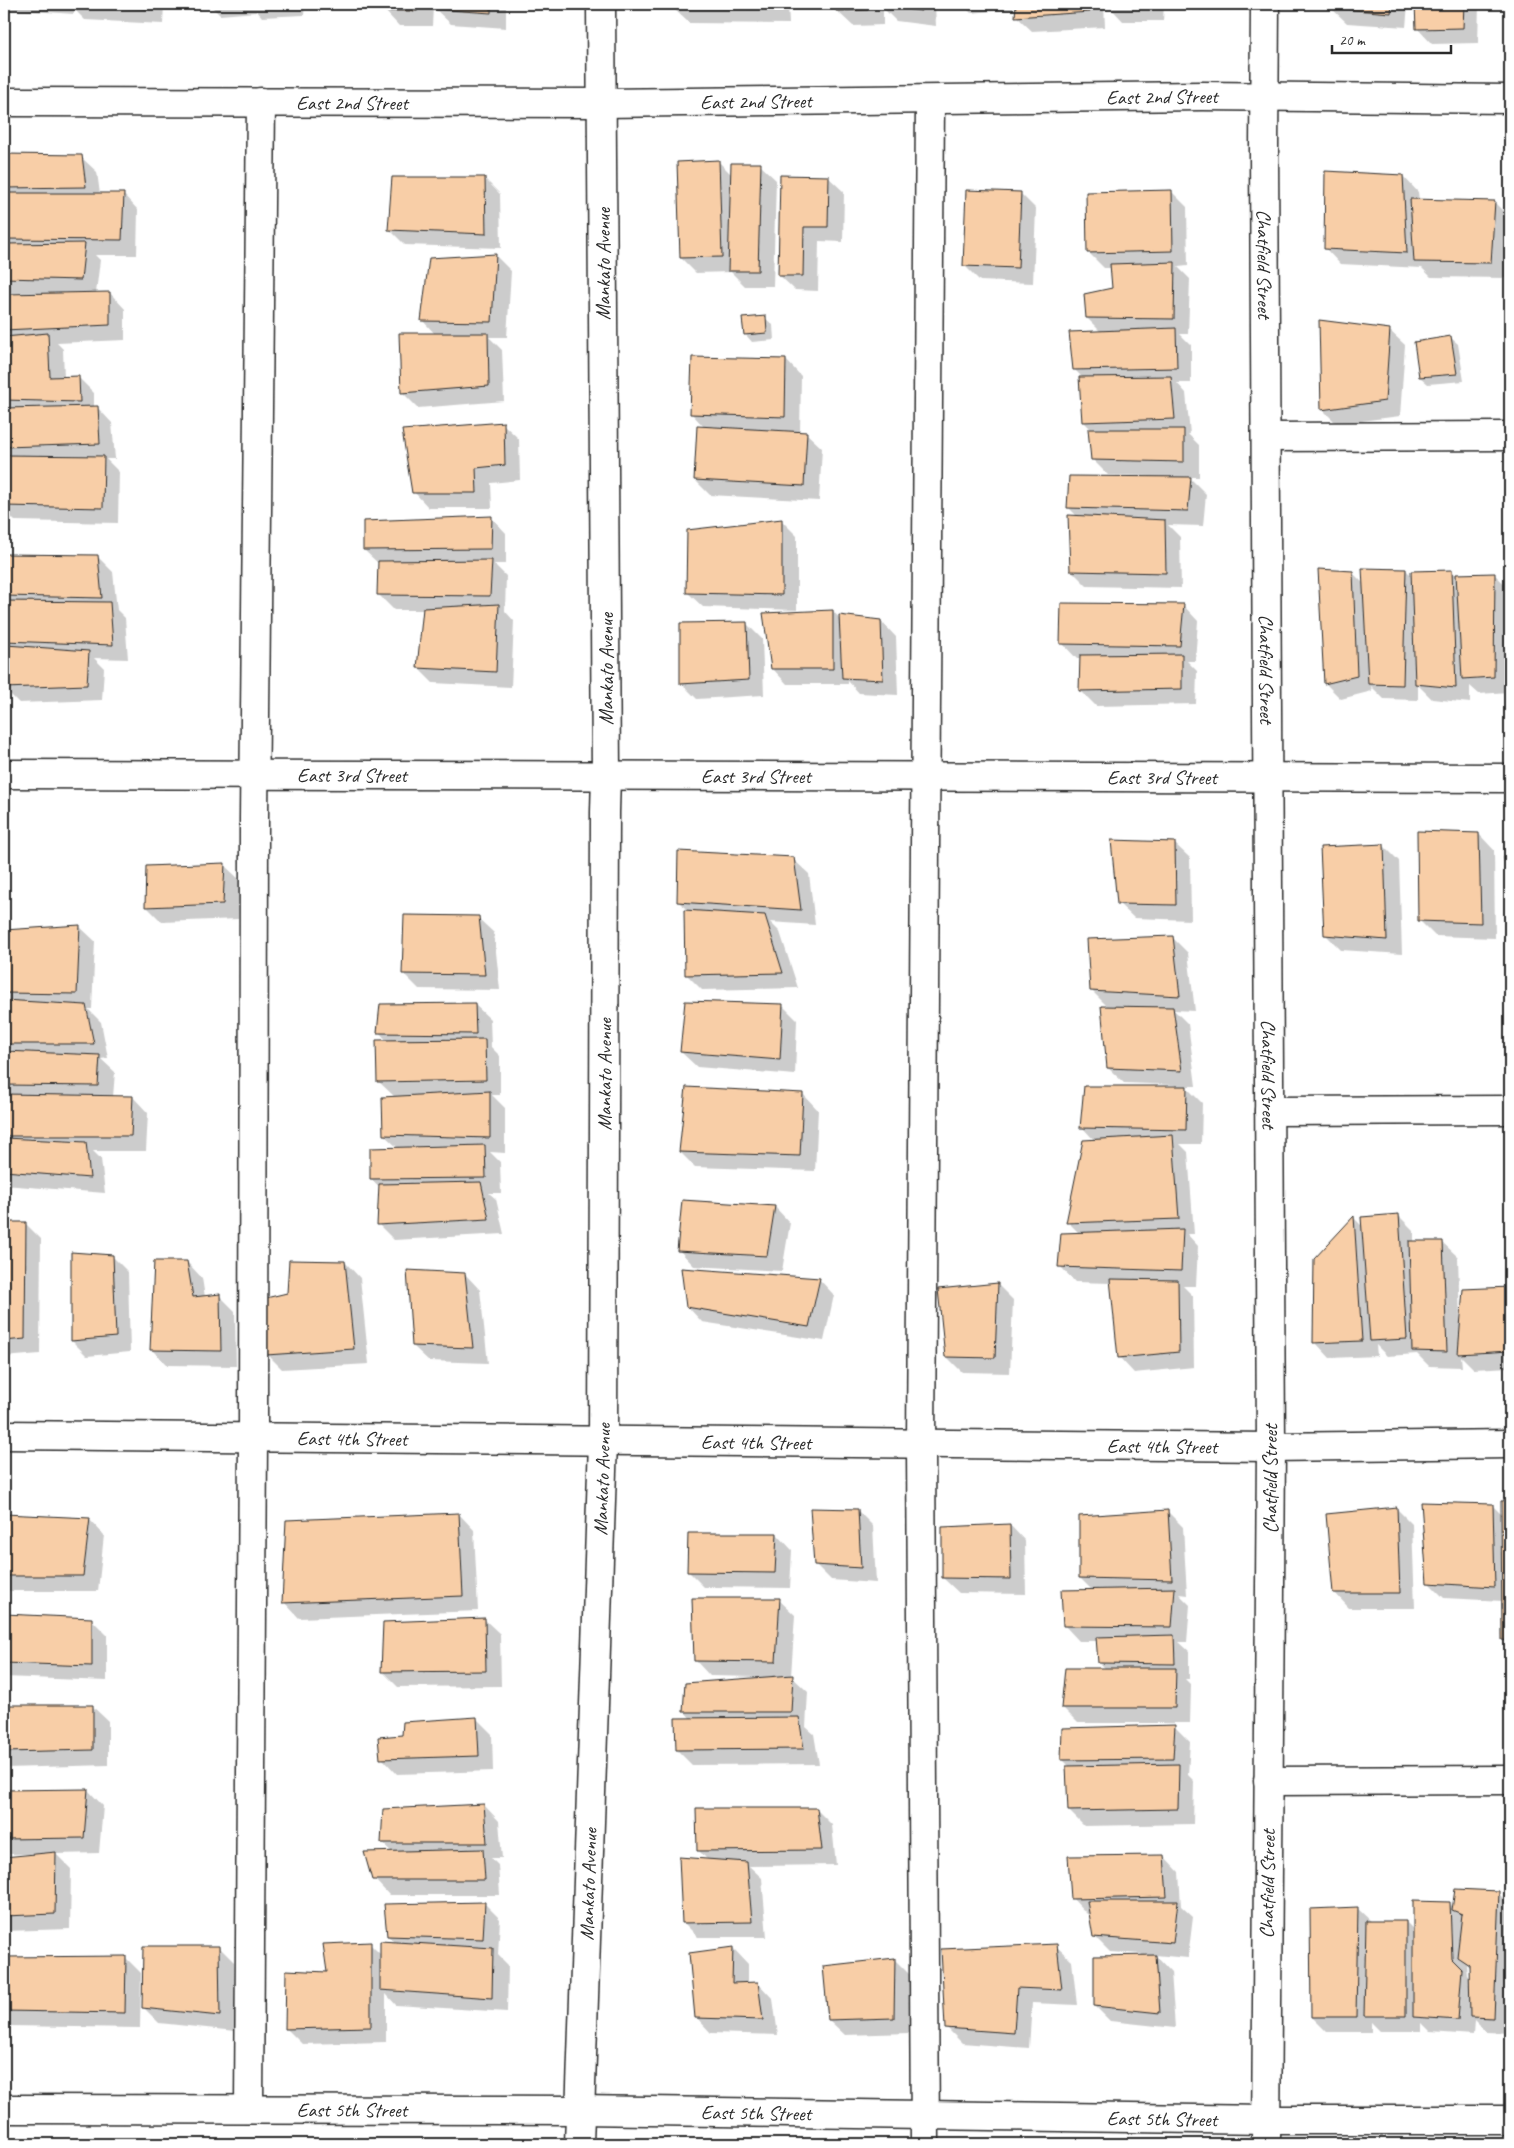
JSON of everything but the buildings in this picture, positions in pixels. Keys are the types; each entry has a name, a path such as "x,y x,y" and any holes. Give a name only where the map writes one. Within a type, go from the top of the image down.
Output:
{"street":[{"name":"Mankato Avenue","path":"579,2144 603,1442 606,776 601,4"},
{"name":"Chatfield Street","path":"1265,4 1271,1447 1266,2132"},
{"name":"East 2nd Street","path":"4,102 602,103 1264,97 1510,100"},
{"path":"925,2144 921,1444 927,777 930,100"},
{"path":"249,2109 254,774 262,102"},
{"path":"1266,437 1510,436"},
{"name":"East 3rd Street","path":"4,774 1510,778"},
{"path":"1269,1111 1510,1110"},
{"name":"East 4th Street","path":"4,1435 1271,1447 1510,1444"},
{"path":"1268,1781 1510,1780"},
{"name":"East 5th Street","path":"4,2108 579,2110 925,2115 1266,2132 1510,2120"}]}
